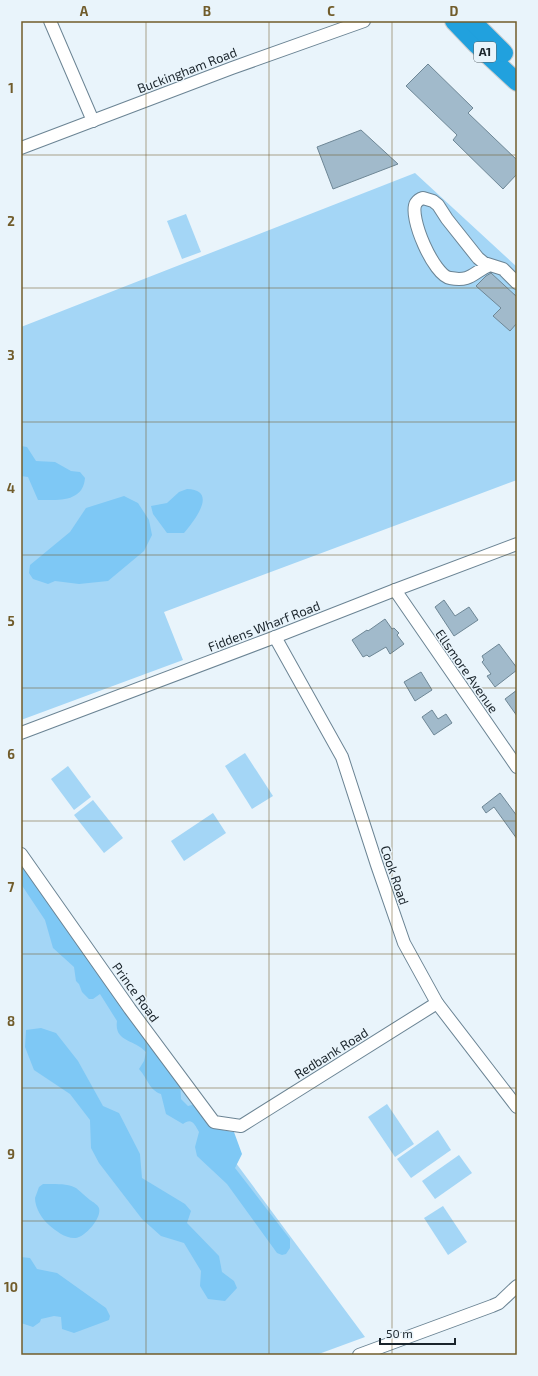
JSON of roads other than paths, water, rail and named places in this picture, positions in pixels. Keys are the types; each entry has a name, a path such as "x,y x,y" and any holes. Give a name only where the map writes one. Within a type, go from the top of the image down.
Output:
{"highway":[{"name":"A1","path":"454,21 477,45 517,82"},
{"name":"A1","path":"472,21 517,65"}],"street":[{"path":"50,21 92,121"},
{"name":"Buckingham Road","path":"21,148 232,68 364,21"},
{"path":"490,265 467,278 447,278 443,275 436,268 421,236 414,214 417,201 424,198 438,206 478,258 484,263 490,265 502,269 517,283"},
{"name":"Fiddens Wharf Road","path":"21,733 517,544"},
{"name":"Ellsmore Avenue","path":"395,590 517,767"},
{"name":"Cook Road","path":"276,637 342,757 377,866 404,943 437,1003 517,1107"},
{"name":"Prince Road","path":"21,854 130,1009 214,1122 241,1126"},
{"name":"Redbank Road","path":"241,1126 437,1003"},
{"path":"359,1355 499,1303 517,1286"}]}
